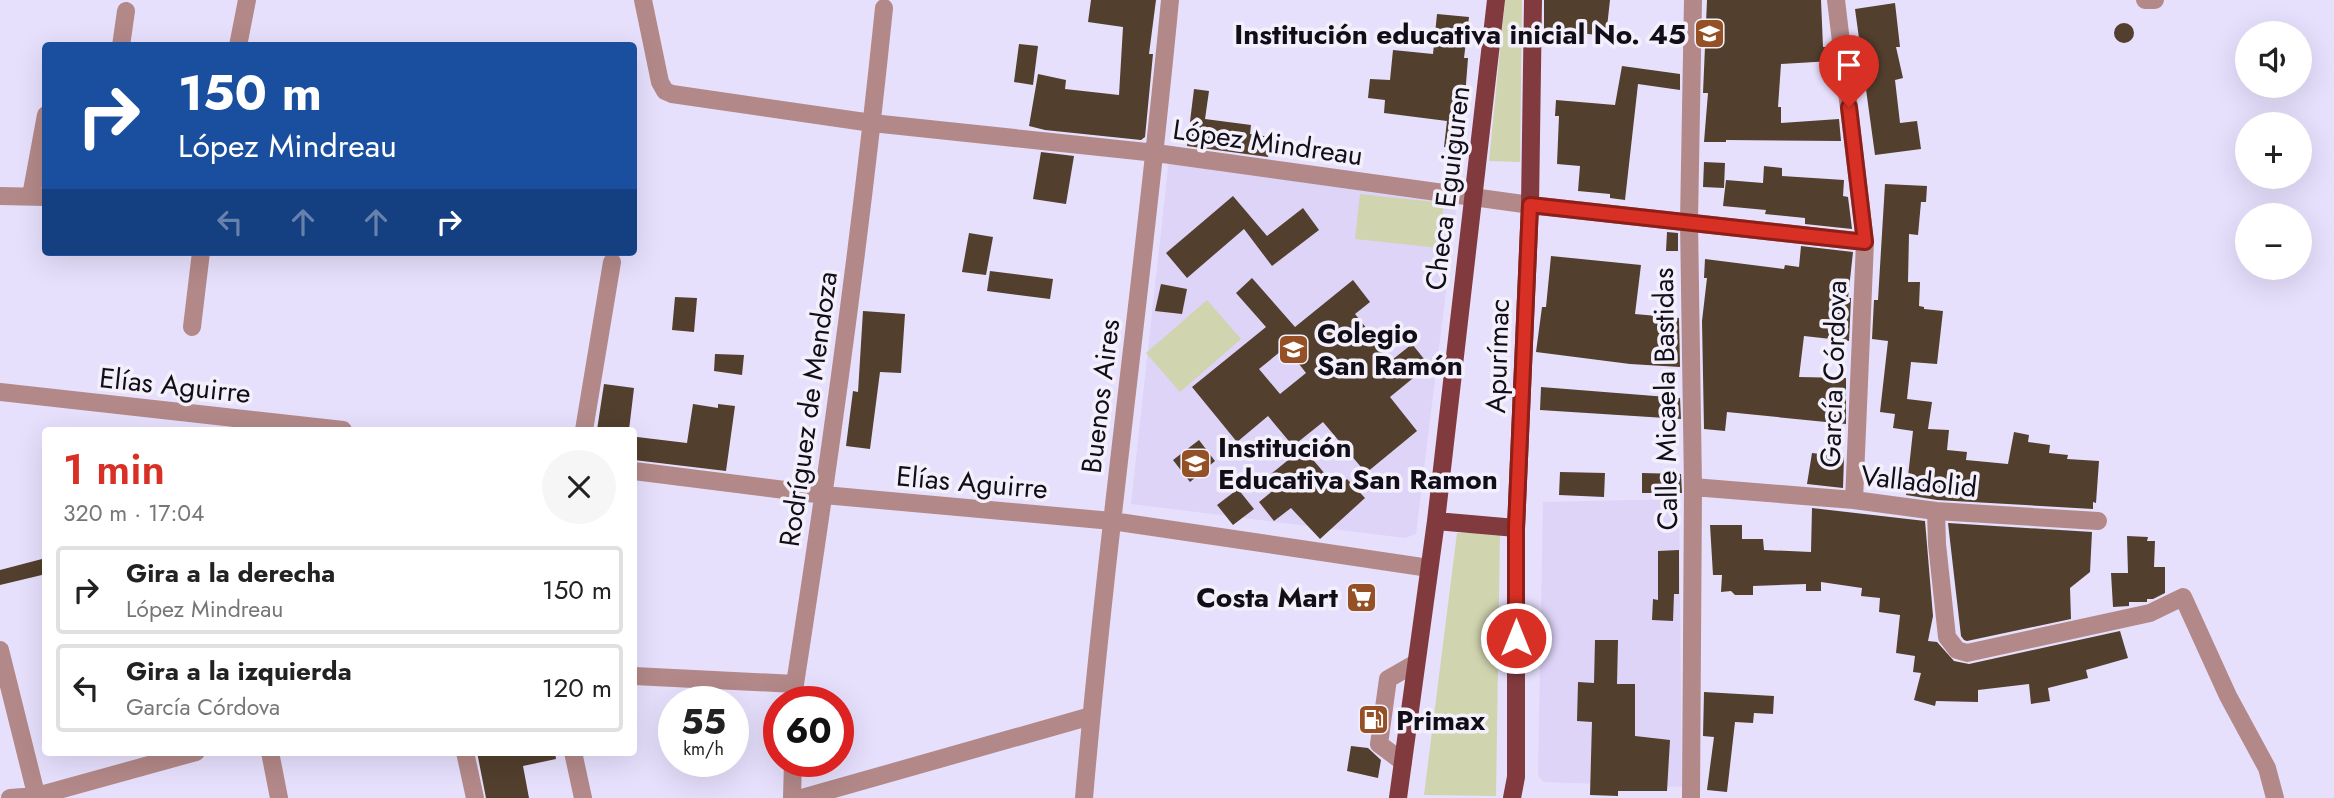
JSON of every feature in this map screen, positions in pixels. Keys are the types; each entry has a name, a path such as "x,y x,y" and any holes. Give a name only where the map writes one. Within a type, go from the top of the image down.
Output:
{"main road":[{"name":"Checa Eguiguren","path":"1398,798 1436,521 1471,197 1496,0"},
{"name":"Apurímac","path":"1513,798 1516,777 1516,528 1530,205 1533,0"},
{"path":"1436,521 1516,528"}],"street":[{"path":"239,42 247,0"},
{"name":"López Mindreau","path":"643,0 660,82 665,91 672,94 872,123 1156,153 1530,205 1865,242"},
{"name":"Buenos Aires","path":"1084,798 1112,521 1156,153 1170,0"},
{"name":"Calle Micaela Bastidas","path":"1691,798 1693,487 1689,221 1693,0"},
{"name":"García Córdova","path":"1836,0 1865,242 1854,500"},
{"path":"2145,0 2155,0"},
{"name":"Rodríguez de Mendoza","path":"796,686 824,495 872,123 884,8"},
{"path":"122,42 126,11"},
{"path":"0,195 38,196 42,156"},
{"path":"192,327 201,256"},
{"path":"584,427 612,262"},
{"name":"Elías Aguirre","path":"0,392 316,427"},
{"name":"Elías Aguirre","path":"637,471 824,495 1112,521 1429,568"},
{"name":"Valladolid","path":"1693,487 1854,500 1936,511 2098,521"},
{"path":"1936,511 1947,637 1957,650 1967,653 2150,613 2183,597 2228,696 2267,768 2275,798"},
{"path":"0,650 37,797"},
{"path":"1403,762 1379,744 1388,679 1416,663"},
{"path":"637,676 763,690"},
{"path":"802,798 1091,716"},
{"path":"10,798 37,797 182,756"},
{"path":"271,756 279,798"},
{"path":"466,756 475,798"},
{"path":"574,756 583,798"},
{"path":"792,798 793,777"}],"shaded area":[{"name":"Colegio San Ramón","path":"1169,159 1458,194 1416,534 1405,538 1131,504"},
{"path":"1679,499 1682,787 1544,782 1538,776 1543,502"}],"green space":[{"path":"1505,0 1522,0 1520,162 1489,161"},
{"path":"1360,194 1444,203 1439,248 1355,239"},
{"path":"1207,300 1241,339 1180,392 1146,353"},
{"path":"1457,533 1500,533 1496,796 1424,795"}],"building":[{"path":"1091,0 1156,0 1149,54 1153,54 1145,137 1141,140 1029,126 1038,74 1066,80 1065,89 1119,95 1123,27 1088,22"},
{"path":"1544,0 1610,0 1606,36 1544,29"},
{"path":"1707,0 1821,0 1823,47 1830,47 1832,61 1781,64 1778,107 1781,107 1781,123 1839,119 1841,141 1704,142 1708,93 1703,93"},
{"path":"1895,3 1900,47 1896,47 1903,78 1895,80 1900,123 1917,121 1921,149 1875,155 1855,9"},
{"path":"1437,14 1469,17 1464,58 1468,58 1461,149 1444,147 1447,121 1384,113 1385,100 1368,98 1370,79 1390,80 1393,50 1433,54"},
{"path":"2124,23 2131,26 2134,33 2131,40 2124,43 2117,40 2114,33 2117,26"},
{"path":"1019,44 1038,46 1033,85 1014,82"},
{"path":"1622,66 1680,74 1680,90 1638,84 1625,200 1610,198 1610,194 1578,191 1580,166 1557,164 1559,116 1555,116 1556,100 1615,105"},
{"path":"1194,89 1209,91 1205,119 1251,125 1250,134 1271,137 1268,157 1187,146"},
{"path":"1041,152 1074,156 1066,204 1033,199"},
{"path":"1704,162 1725,163 1724,188 1703,187"},
{"path":"1764,166 1782,168 1782,176 1844,180 1843,196 1848,197 1852,229 1805,224 1805,218 1765,214 1766,210 1723,206 1726,180 1763,183"},
{"path":"1885,184 1927,186 1926,202 1921,202 1918,235 1909,234 1908,282 1920,282 1919,306 1943,311 1937,364 1911,362 1907,399 1932,402 1928,429 1949,430 1947,450 1967,452 1966,460 2008,464 2014,432 2029,435 2028,442 2050,445 2049,453 2068,455 2067,459 2099,461 2096,503 2093,502 2093,509 1937,500 1906,495 1913,431 1893,428 1895,414 1880,412 1888,341 1872,339 1874,300 1878,300"},
{"path":"1233,196 1267,236 1303,208 1319,230 1272,266 1244,229 1187,278 1166,253"},
{"path":"1667,232 1678,233 1678,251 1666,251"},
{"path":"969,233 993,237 986,275 962,272"},
{"path":"1801,246 1853,252 1848,298 1851,298 1849,341 1804,336 1799,377 1846,378 1846,424 1727,412 1725,431 1704,429 1702,321 1707,278 1704,278 1705,259 1784,269 1785,265 1799,267"},
{"path":"1551,256 1641,265 1635,314 1679,318 1680,367 1630,364 1536,352 1542,307 1546,307"},
{"path":"990,271 1053,279 1050,299 987,291"},
{"path":"1252,278 1295,327 1353,280 1370,302 1355,314 1392,360 1412,344 1429,365 1390,397 1417,431 1366,473 1323,422 1293,446 1268,416 1237,442 1192,387 1266,327 1236,293","holes":["1286,347 1306,373 1280,394 1259,369"]},
{"path":"1161,284 1187,289 1182,314 1155,311"},
{"path":"675,297 697,298 694,332 672,330"},
{"path":"863,311 905,314 901,373 880,372 870,449 846,446 853,391 858,392"},
{"path":"715,354 744,355 742,375 714,371"},
{"path":"604,384 634,388 629,427 597,427"},
{"path":"1541,387 1680,398 1681,419 1540,410"},
{"path":"693,404 718,408 718,404 735,406 726,471 637,460 637,437 687,443"},
{"path":"1199,440 1215,461 1190,482 1173,460"},
{"path":"1303,448 1337,488 1347,479 1365,498 1320,539 1291,508 1274,521 1259,502 1275,489 1266,478"},
{"path":"1812,453 1844,457 1843,488 1807,484"},
{"path":"1560,472 1605,473 1604,497 1559,495"},
{"path":"1642,473 1681,474 1682,493 1642,493"},
{"path":"1238,489 1254,509 1233,525 1217,505"},
{"path":"1812,508 1925,521 1933,616 1928,641 1937,642 1954,661 1969,664 2120,631 2128,658 2086,670 2088,678 2048,688 2050,701 2031,704 2029,684 1978,690 1978,702 1936,701 1935,706 1914,700 1921,673 1913,672 1915,656 1896,653 1900,615 1879,612 1880,598 1861,596 1862,588 1821,582 1821,591 1806,591 1806,584 1753,586 1753,595 1721,592 1722,575 1713,575 1710,525 1742,525 1742,539 1763,539 1764,550 1811,552"},
{"path":"1948,523 2092,532 2090,572 2070,588 2071,619 1964,640 1961,636"},
{"path":"2127,536 2148,537 2147,541 2155,541 2154,567 2165,567 2165,593 2147,599 2147,602 2129,602 2129,606 2113,607 2111,573 2128,573"},
{"path":"1679,550 1679,594 1674,594 1673,621 1652,620 1653,599 1658,600 1658,551"},
{"path":"42,559 42,575 0,585 0,570"},
{"path":"1595,640 1618,640 1617,684 1635,684 1635,736 1670,740 1667,791 1618,791 1618,796 1590,795 1592,722 1577,721 1578,682 1594,683"},
{"path":"1704,692 1774,696 1773,714 1754,713 1753,723 1735,722 1727,792 1707,790 1714,737 1703,736"},
{"path":"1351,746 1368,748 1381,760 1378,778 1347,771"},
{"path":"478,756 556,756 556,759 523,766 529,798 486,798"}],"place":[{"name":"Institución educativa inicial No. 45","path":"1709,34"},
{"name":"Colegio San Ramón","path":"1294,349"},
{"name":"Institución Educativa San Ramon","path":"1195,463"},
{"name":"Costa Mart","path":"1361,597"},
{"name":"Primax","path":"1373,720"}],"route":[{"path":"1516,638 1516,528 1530,205 1865,242 1849,107"}]}
